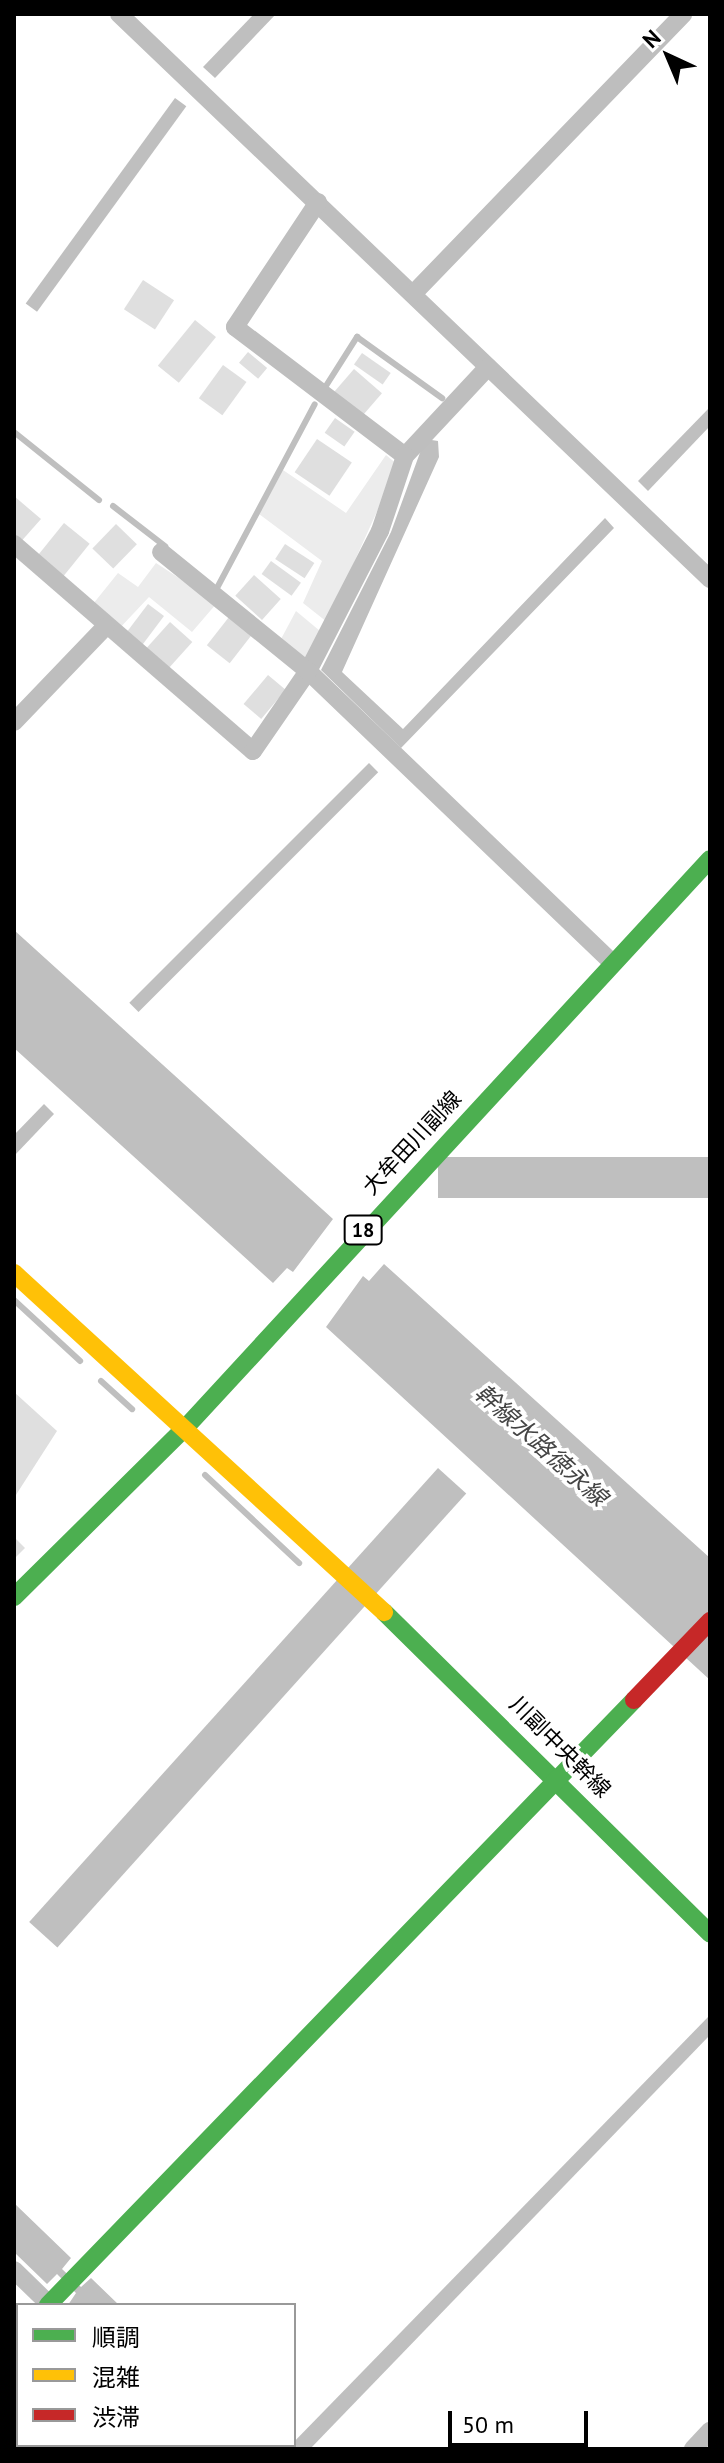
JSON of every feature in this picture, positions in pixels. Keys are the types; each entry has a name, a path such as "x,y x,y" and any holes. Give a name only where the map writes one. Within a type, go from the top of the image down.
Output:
{"street":[{"path":"119,14 710,579"},
{"path":"413,294 683,14"},
{"path":"318,202 235,327 405,456"},
{"path":"14,544 105,627 253,751 308,671 380,531 405,456 488,367"},
{"path":"161,552 308,671 613,963"},
{"path":"14,722 105,627"},
{"name":"大牟田川副線","path":"14,1597 187,1426 710,859"},
{"path":"14,1273 187,1426"},
{"name":"川副中央幹線","path":"187,1426 334,1570 559,1780 710,1934"},
{"path":"51,2303 710,1621"},
{"path":"14,2270 47,2303"},
{"path":"693,2449 710,2431"}],"shaded area":[{"path":"386,455 398,465 327,622 303,603 322,561 259,514 283,470 346,513"},
{"path":"156,563 217,603 192,632 149,597 117,631 93,604 118,573 138,587"},
{"path":"296,611 320,631 305,660 281,639"}],"water":[{"path":"254,14 276,14 215,78 203,67"},
{"path":"175,98 186,106 37,312 26,303"},
{"path":"710,407 710,426 648,491 638,481"},
{"path":"425,439 438,441 439,457 342,672 403,729 605,518 614,528 401,748 321,670 391,532"},
{"path":"369,763 378,772 138,1012 129,1003"},
{"path":"14,930 333,1219 293,1272 287,1268 273,1283 14,1048"},
{"path":"44,1104 54,1114 14,1156 14,1135"},
{"path":"438,1157 710,1157 710,1198 438,1198"},
{"name":"幹線水路徳永線","path":"384,1264 710,1558 710,1680 326,1327 363,1276 369,1281"},
{"path":"438,1468 466,1493 57,1947 29,1922"},
{"path":"710,2015 710,2035 310,2449 287,2449 296,2447 296,2440"},
{"path":"14,2203 71,2258 62,2269 81,2287 91,2278 117,2303 69,2303 76,2293 57,2274 47,2284 14,2252"}],"building":[{"path":"143,280 174,300 155,330 124,309"},
{"path":"195,320 216,337 179,383 158,366"},
{"path":"248,352 267,368 258,379 239,363"},
{"path":"362,353 391,373 383,385 354,364"},
{"path":"223,365 246,382 222,415 199,398"},
{"path":"354,369 382,393 362,416 334,392"},
{"path":"335,418 355,432 344,447 325,433"},
{"path":"317,439 352,462 329,496 295,472"},
{"path":"14,496 41,519 18,545 14,541"},
{"path":"64,523 90,544 63,577 37,556"},
{"path":"116,524 137,544 113,569 92,548"},
{"path":"285,544 314,563 305,578 275,559"},
{"path":"271,561 301,583 292,596 262,574"},
{"path":"254,575 281,599 262,620 235,596"},
{"path":"148,604 164,616 141,646 125,634"},
{"path":"229,617 252,635 230,663 207,645"},
{"path":"170,622 192,642 169,668 147,648"},
{"path":"268,675 286,690 261,719 244,704"},
{"path":"14,1392 57,1431 14,1498"},
{"path":"14,1537 25,1548 14,1559"}],"waterway":[{"path":"324,389 357,337 442,398"},
{"path":"217,588 315,404"},
{"path":"14,432 99,500"},
{"path":"113,506 165,546"},
{"path":"14,1300 80,1361"},
{"path":"101,1381 132,1409"},
{"path":"205,1475 299,1563"}],"traffic: fast":[{"path":"14,1597 187,1426 710,859"},
{"path":"384,1612 710,1934"},
{"path":"50,2303 634,1700"}],"traffic: slow":[{"path":"14,1273 384,1612"}],"traffic: jam":[{"path":"634,1700 710,1621"}]}
